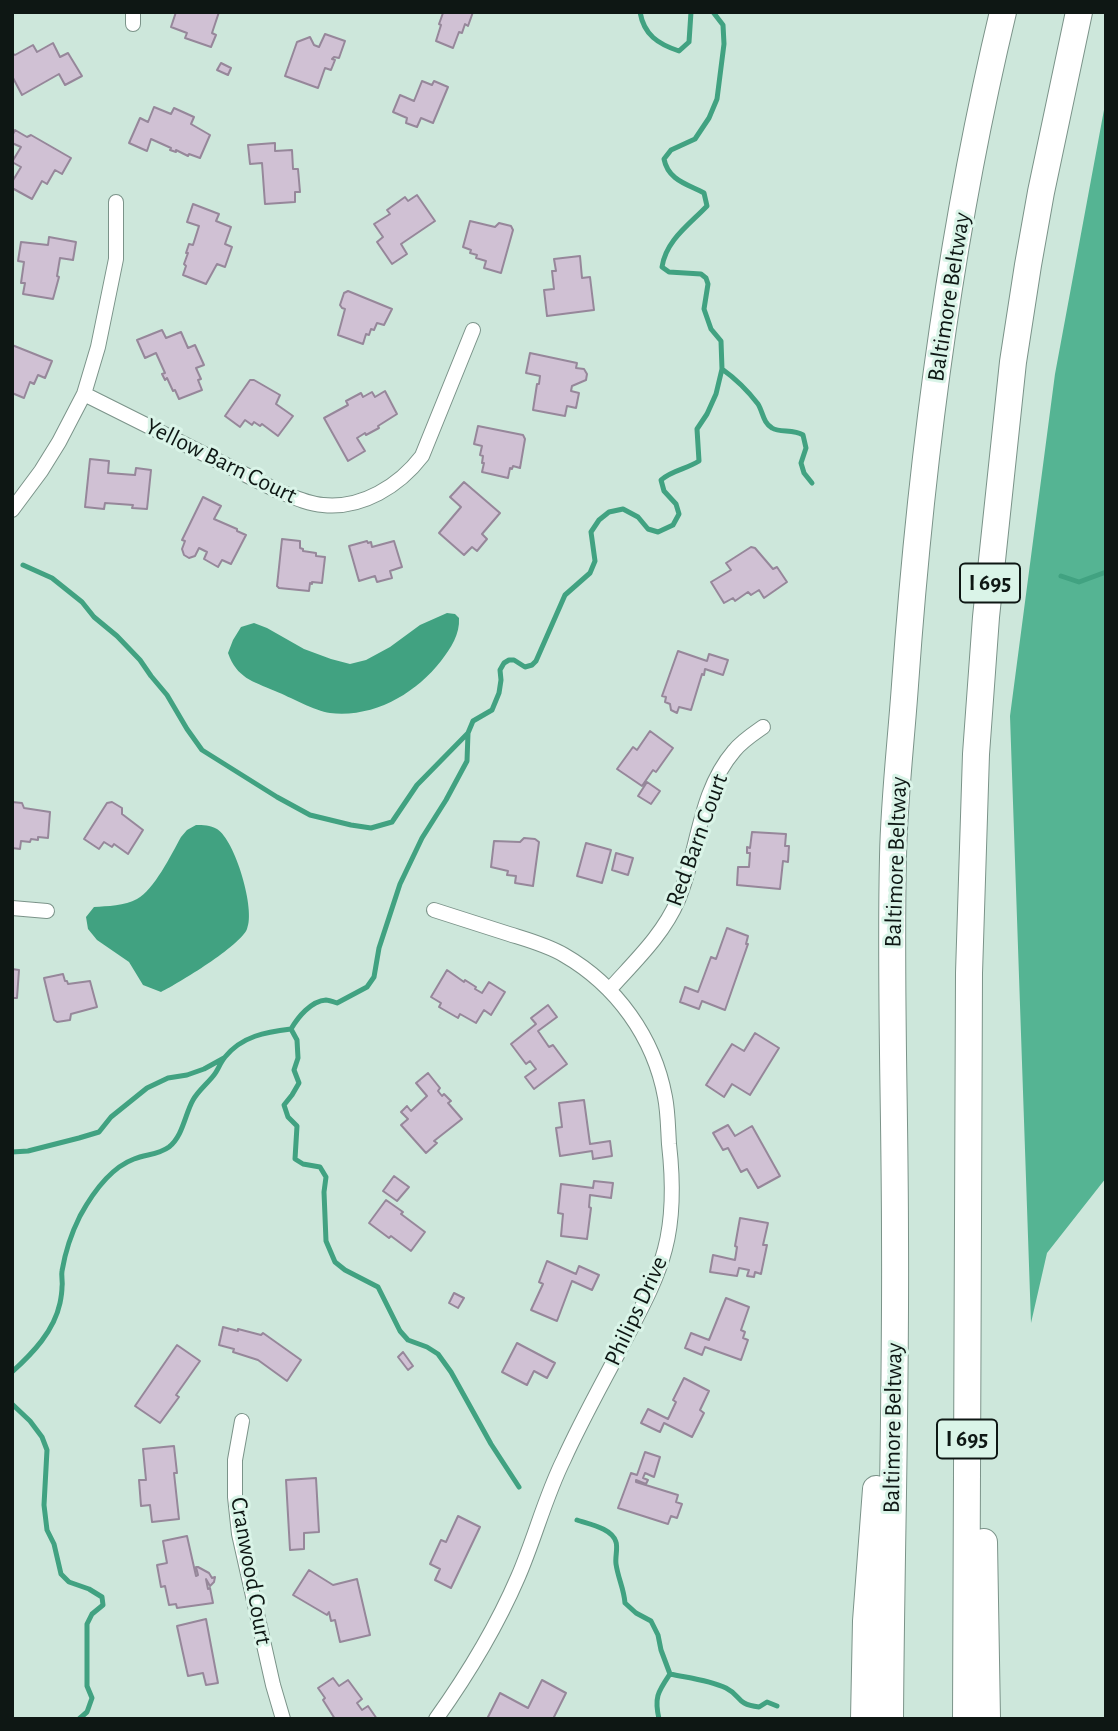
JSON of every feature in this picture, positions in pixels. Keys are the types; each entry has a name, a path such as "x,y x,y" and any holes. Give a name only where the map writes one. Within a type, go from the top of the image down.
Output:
{"highway":[{"name":"Baltimore Beltway","path":"890,1719 895,1240 893,854 909,624 936,374 966,185 1003,12"},
{"name":"I 695","path":"966,1719 969,986 976,754 989,592 1013,362 1028,265 1079,12"},
{"path":"968,1160 978,1198 987,1719"},
{"path":"864,1719 866,1621 895,1240"}],"street":[{"path":"12,510 59,442 84,394 99,347 116,259 116,202"},
{"name":"Yellow Barn Court","path":"84,394 276,490 323,505 346,505 370,498 394,485 411,471 422,456 473,330"},
{"name":"Red Barn Court","path":"610,989 663,929 678,901 691,865 707,798 719,771 735,748 763,727"},
{"path":"12,908 47,911"},
{"name":"Philips Drive","path":"434,909 541,944 562,954 610,989 632,1017 655,1061 665,1097 672,1168 671,1219 665,1249 640,1312 556,1476 502,1614 482,1651 436,1719"},
{"name":"Cranwood Court","path":"242,1421 235,1460 239,1534 283,1719"}],"shaded area":[{"path":"1106,99 1106,1178 1047,1253 1031,1323 1010,716 1055,374"},
{"path":"447,613 455,614 459,618 458,630 448,651 431,673 392,701 362,712 346,714 317,710 246,678 236,668 228,653 241,627 254,623 304,649 350,664 366,660 390,647 420,625"},
{"path":"196,825 217,829 231,847 246,892 249,920 247,929 233,945 194,973 161,992 143,985 129,962 97,940 88,929 86,917 94,907 127,903 143,894 162,871 181,837"}],"building":[{"path":"176,12 219,12 212,33 216,35 211,47 185,38 187,33 171,27"},
{"path":"441,12 473,12 468,26 465,24 462,33 459,32 453,48 436,41 441,25"},
{"path":"325,34 345,41 339,58 332,59 335,60 331,70 325,68 318,88 285,76 297,42 310,37 314,45 319,47"},
{"path":"53,43 60,57 68,53 82,76 65,85 59,74 22,95 12,76 12,53 15,55 33,45 37,52"},
{"path":"221,63 231,68 228,75 217,70"},
{"path":"422,81 432,85 434,81 448,87 433,123 421,118 417,127 406,123 407,118 393,112 400,95 414,101"},
{"path":"154,107 171,114 174,108 194,117 191,124 210,135 200,158 170,150 171,148 151,139 147,151 129,143 140,118 148,122"},
{"path":"15,130 27,137 31,135 71,158 62,174 55,170 47,184 42,181 32,199 12,188 12,182 21,167 12,162 21,147 12,143"},
{"path":"275,143 275,151 292,150 293,169 298,169 300,192 295,192 295,202 265,204 262,163 250,164 248,145"},
{"path":"417,195 435,221 401,244 407,254 392,264 377,242 383,237 374,224 390,214 387,210 405,197 408,201"},
{"path":"193,204 219,214 216,221 231,227 225,244 232,247 225,267 217,264 206,284 183,275 186,253 189,244 193,245 199,226 187,222"},
{"path":"470,221 495,227 499,223 511,226 513,230 501,273 484,268 486,261 476,258 477,255 463,247"},
{"path":"49,237 76,242 73,260 60,258 59,277 53,299 23,294 25,283 21,283 24,262 18,261 21,242 48,245"},
{"path":"580,256 582,278 590,277 594,310 547,316 544,290 554,289 554,259"},
{"path":"348,291 392,309 384,325 377,323 369,335 366,334 363,344 338,335 345,309 340,305 344,293"},
{"path":"162,330 166,338 181,332 188,348 195,345 204,365 196,368 202,390 179,399 162,374 165,373 156,353 145,358 137,340"},
{"path":"12,345 52,361 45,378 38,375 34,384 30,382 24,398 12,393"},
{"path":"530,353 577,363 576,368 584,369 587,374 586,380 572,386 571,391 579,393 576,408 567,406 565,416 533,410 540,376 526,373"},
{"path":"250,380 280,395 276,404 293,416 278,436 262,424 260,426 254,422 252,425 245,420 240,427 225,416"},
{"path":"385,391 397,414 378,426 379,428 357,438 365,451 348,461 324,418 348,405 346,401 361,393 363,397 372,392 375,397"},
{"path":"478,426 523,435 525,439 520,468 510,468 508,478 482,472 482,446 474,444"},
{"path":"90,459 109,461 108,473 135,475 136,468 151,470 147,509 105,503 104,509 85,507"},
{"path":"464,482 500,513 482,534 487,539 477,551 472,547 464,555 439,533 461,507 450,497"},
{"path":"203,497 221,506 214,519 246,535 231,564 222,560 218,567 204,559 207,552 199,548 195,556 189,558 184,555 182,549 185,541 182,540"},
{"path":"282,539 300,541 303,551 325,557 322,583 310,583 309,591 277,586"},
{"path":"394,541 402,567 390,571 392,578 377,582 375,576 359,581 349,546 371,542 372,547"},
{"path":"751,547 755,548 773,569 777,567 787,582 764,598 759,590 724,603 711,582 731,570 726,563"},
{"path":"678,651 707,661 709,654 728,660 723,675 705,669 691,710 679,707 677,713 671,710 670,704 665,702 666,697 662,696"},
{"path":"650,731 673,748 642,786 617,769 633,747 637,750"},
{"path":"647,782 660,791 651,804 638,796"},
{"path":"12,802 22,803 24,808 50,812 48,838 21,841 20,849 12,848"},
{"path":"112,802 122,808 122,814 143,830 128,854 114,844 112,847 104,842 99,849 84,839 107,803"},
{"path":"752,832 786,834 785,846 789,846 788,862 783,861 780,889 737,885 738,867 749,867 750,853 747,853 747,847 750,848"},
{"path":"524,838 539,842 533,886 515,883 516,876 507,875 508,871 491,867 494,841 520,842"},
{"path":"586,843 611,850 602,883 577,876"},
{"path":"616,853 633,858 628,875 612,870"},
{"path":"727,928 748,936 748,944 725,1010 702,1001 699,1009 680,1002 685,987 698,992 711,957 716,959"},
{"path":"12,969 19,970 17,998 12,998"},
{"path":"447,970 482,993 489,982 505,992 491,1015 484,1010 476,1023 460,1014 458,1018 439,1007 441,1003 431,997"},
{"path":"63,974 68,984 90,981 97,1007 71,1014 70,1020 57,1022 54,1020 44,978"},
{"path":"548,1005 557,1017 538,1031 549,1047 553,1045 567,1064 534,1089 525,1077 536,1069 530,1061 526,1064 511,1044 536,1024 531,1018"},
{"path":"755,1033 779,1048 750,1095 732,1084 724,1097 706,1085 732,1044 744,1051"},
{"path":"428,1073 440,1088 438,1091 451,1101 448,1103 462,1119 434,1141 437,1143 426,1153 401,1125 408,1119 401,1112 407,1106 411,1111 427,1096 416,1083"},
{"path":"584,1100 590,1144 610,1141 612,1156 593,1159 592,1151 560,1156 556,1128 562,1127 559,1103"},
{"path":"728,1125 735,1136 752,1126 780,1176 758,1188 747,1169 741,1172 728,1148 723,1150 713,1133"},
{"path":"394,1176 409,1187 397,1201 383,1191"},
{"path":"594,1181 613,1183 611,1198 590,1195 587,1239 561,1236 563,1214 558,1213 561,1184 593,1188"},
{"path":"386,1200 425,1232 411,1251 369,1223"},
{"path":"740,1218 768,1223 761,1274 755,1272 754,1277 747,1276 749,1270 739,1268 737,1276 710,1272 713,1255 735,1260"},
{"path":"547,1261 576,1274 579,1266 599,1275 592,1290 572,1281 557,1321 531,1310 543,1284 539,1282"},
{"path":"454,1293 464,1298 458,1308 449,1303"},
{"path":"726,1298 749,1307 741,1330 745,1332 743,1338 748,1340 741,1360 705,1347 702,1355 685,1348 691,1333 709,1340"},
{"path":"223,1327 261,1335 263,1333 301,1360 287,1381 258,1360 219,1345"},
{"path":"517,1343 555,1363 547,1378 534,1371 527,1385 502,1372"},
{"path":"177,1345 200,1361 160,1423 135,1406"},
{"path":"403,1352 413,1366 408,1370 398,1357"},
{"path":"684,1378 709,1391 700,1410 704,1413 692,1437 664,1423 660,1432 641,1423 648,1409 668,1419 676,1402 673,1400"},
{"path":"174,1446 179,1519 152,1522 150,1505 141,1506 139,1480 146,1480 143,1449"},
{"path":"645,1452 660,1457 654,1477 645,1473 643,1478 648,1480 646,1484 636,1482 678,1495 676,1502 682,1504 677,1518 671,1516 668,1524 618,1508 631,1473 637,1475"},
{"path":"316,1478 319,1532 304,1533 304,1549 290,1550 286,1480"},
{"path":"458,1516 480,1527 451,1588 435,1580 440,1569 430,1564 441,1540 446,1542"},
{"path":"187,1536 196,1576 198,1567 212,1578 215,1577 210,1586 206,1579 213,1603 177,1608 176,1604 169,1605 165,1586 161,1587 157,1565 167,1563 163,1541"},
{"path":"309,1570 333,1585 357,1579 370,1635 340,1642 335,1620 331,1621 329,1612 327,1615 293,1595"},
{"path":"206,1619 218,1683 206,1685 203,1673 188,1676 177,1626"},
{"path":"333,1678 339,1686 348,1680 362,1699 357,1703 362,1710 368,1706 377,1719 335,1719 318,1688"},
{"path":"542,1680 566,1693 553,1719 487,1719 500,1693 528,1708"}],"waterway":[{"path":"640,12 645,27 653,38 679,51 689,42 691,12"},
{"path":"12,1372 35,1349 53,1323 60,1303 62,1271 72,1236 77,1222 102,1183 125,1163 161,1152 174,1142 195,1097 225,1057 239,1044 264,1034 291,1029 310,1006 326,1000 337,1003 367,987 374,977 379,948 400,884 422,838 467,761 468,733 473,721 492,710 499,693 500,670 504,663 514,660 525,667 536,661 565,595 590,573 595,561 591,532 599,520 609,512 623,509 638,517 648,529 658,532 673,525 679,514 676,504 664,491 661,480 699,461 697,429 716,394 722,369 721,341 711,329 704,309 708,284 706,278 701,274 669,272 662,267 668,249 686,226 707,206 704,193 674,177 664,159 671,150 695,139 709,118 717,99 724,44 723,25 713,12"},
{"path":"722,369 754,399 769,426 803,435 806,448 801,463 804,473 812,483"},
{"path":"23,565 52,578 117,636 167,695 202,750 310,815 371,828 392,822 417,785 468,733"},
{"path":"1061,576 1079,582 1106,572"},
{"path":"291,1029 297,1040 298,1058 294,1070 299,1083 284,1105 288,1117 297,1126 295,1159 303,1164 320,1167 326,1177 326,1241 335,1262 378,1287 400,1331 408,1340 438,1354 519,1487"},
{"path":"12,1152 28,1151 99,1132 111,1117 147,1088 168,1078 204,1069 224,1058"},
{"path":"12,1404 30,1421 42,1437 47,1450 44,1505 47,1530 54,1544 61,1574 69,1582 102,1597 103,1605 92,1614 87,1624 87,1686 92,1698 87,1712 79,1719"},
{"path":"577,1520 599,1527 614,1537 617,1544 616,1564 625,1603 651,1621 670,1674"},
{"path":"670,1674 719,1685 751,1706 759,1707 767,1702 777,1706"},
{"path":"659,1719 658,1695 670,1674"}]}
